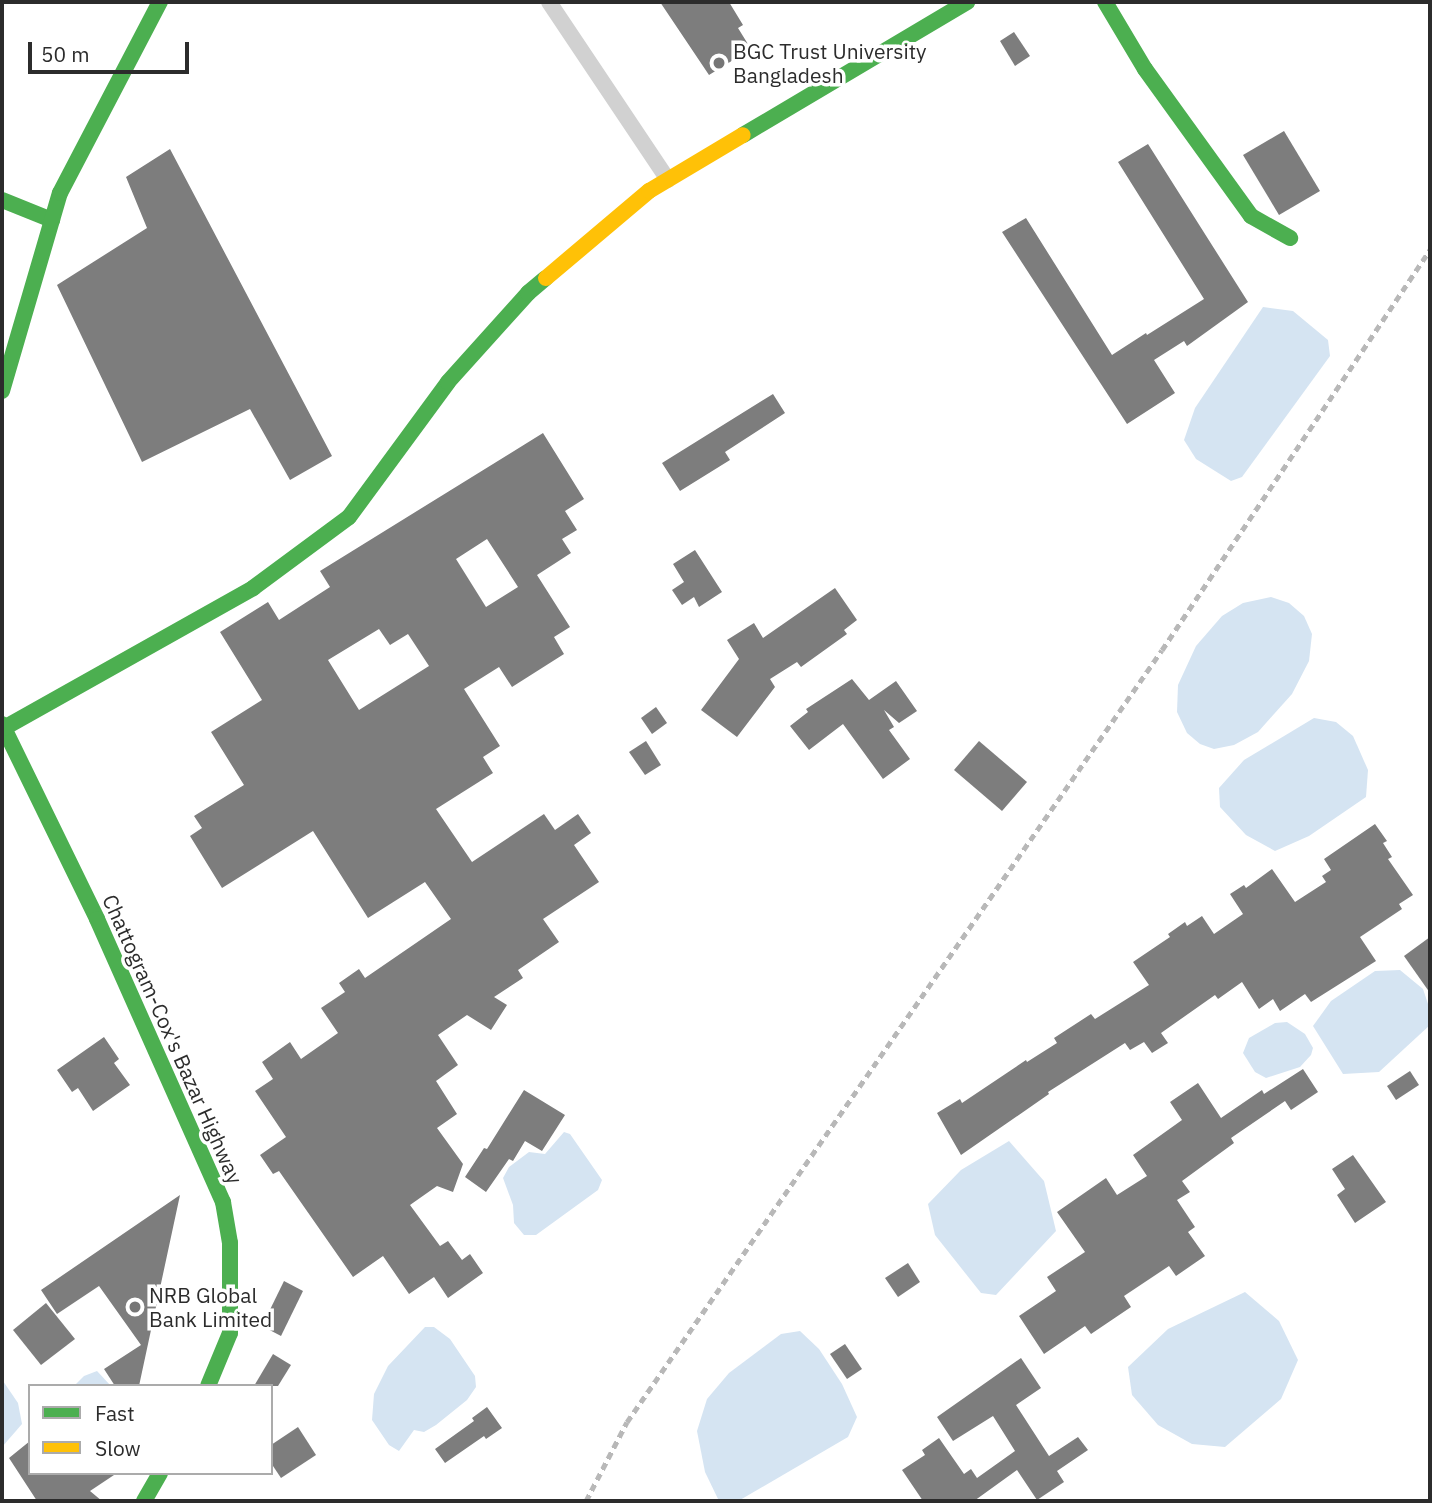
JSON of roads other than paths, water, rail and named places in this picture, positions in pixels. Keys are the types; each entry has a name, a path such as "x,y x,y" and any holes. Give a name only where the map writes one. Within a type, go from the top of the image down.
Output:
{"main road":[{"path":"3,384 60,193 160,2"},
{"path":"3,726 253,588 349,517 449,382 528,293 649,191 968,2"},
{"path":"1105,2 1145,69 1251,216 1290,238"},
{"path":"2,200 52,220"},
{"name":"Chattogram-Cox's Bazar Highway","path":"3,726 97,919 223,1202 230,1243 230,1334 209,1384"},
{"path":"144,1501 159,1475"}],"street":[{"path":"549,2 668,180"}],"water":[{"path":"1263,307 1293,311 1328,340 1330,356 1242,477 1231,481 1196,459 1184,440 1195,408"},
{"path":"1271,597 1289,603 1304,616 1312,634 1309,661 1292,694 1258,732 1234,745 1214,749 1200,744 1187,733 1177,712 1178,685 1196,646 1222,616 1243,603"},
{"path":"1314,718 1336,722 1353,736 1368,770 1366,797 1309,836 1275,851 1246,835 1220,807 1219,788 1244,760"},
{"path":"1400,970 1423,989 1430,1010 1430,1025 1379,1072 1343,1074 1313,1026 1331,1001 1375,971"},
{"path":"1287,1022 1305,1034 1313,1048 1311,1055 1300,1067 1266,1078 1255,1072 1243,1053 1249,1038 1275,1023"},
{"path":"564,1132 570,1134 602,1180 598,1190 536,1235 524,1235 514,1223 513,1205 503,1178 509,1167 529,1152 545,1154"},
{"path":"1009,1141 1044,1181 1056,1231 996,1295 981,1293 935,1235 928,1204 961,1170"},
{"path":"1245,1292 1279,1321 1298,1360 1281,1399 1225,1447 1192,1444 1158,1425 1132,1395 1128,1367 1168,1329"},
{"path":"425,1327 434,1327 450,1339 475,1376 476,1387 467,1400 436,1425 424,1432 414,1430 399,1451 389,1445 372,1420 374,1394 388,1366"},
{"path":"800,1331 819,1349 842,1384 857,1417 848,1437 740,1500 719,1501 705,1472 697,1431 707,1399 729,1373 781,1334"},
{"path":"97,1371 109,1384 76,1384 84,1376"},
{"path":"3,1381 18,1403 22,1424 2,1447"}],"railway":[{"path":"586,1501 627,1422 1162,650 1430,249"}],"place":[{"name":"BGC Trust University Bangladesh","path":"719,63"},
{"name":"NRB Global Bank Limited","path":"135,1307"}]}
